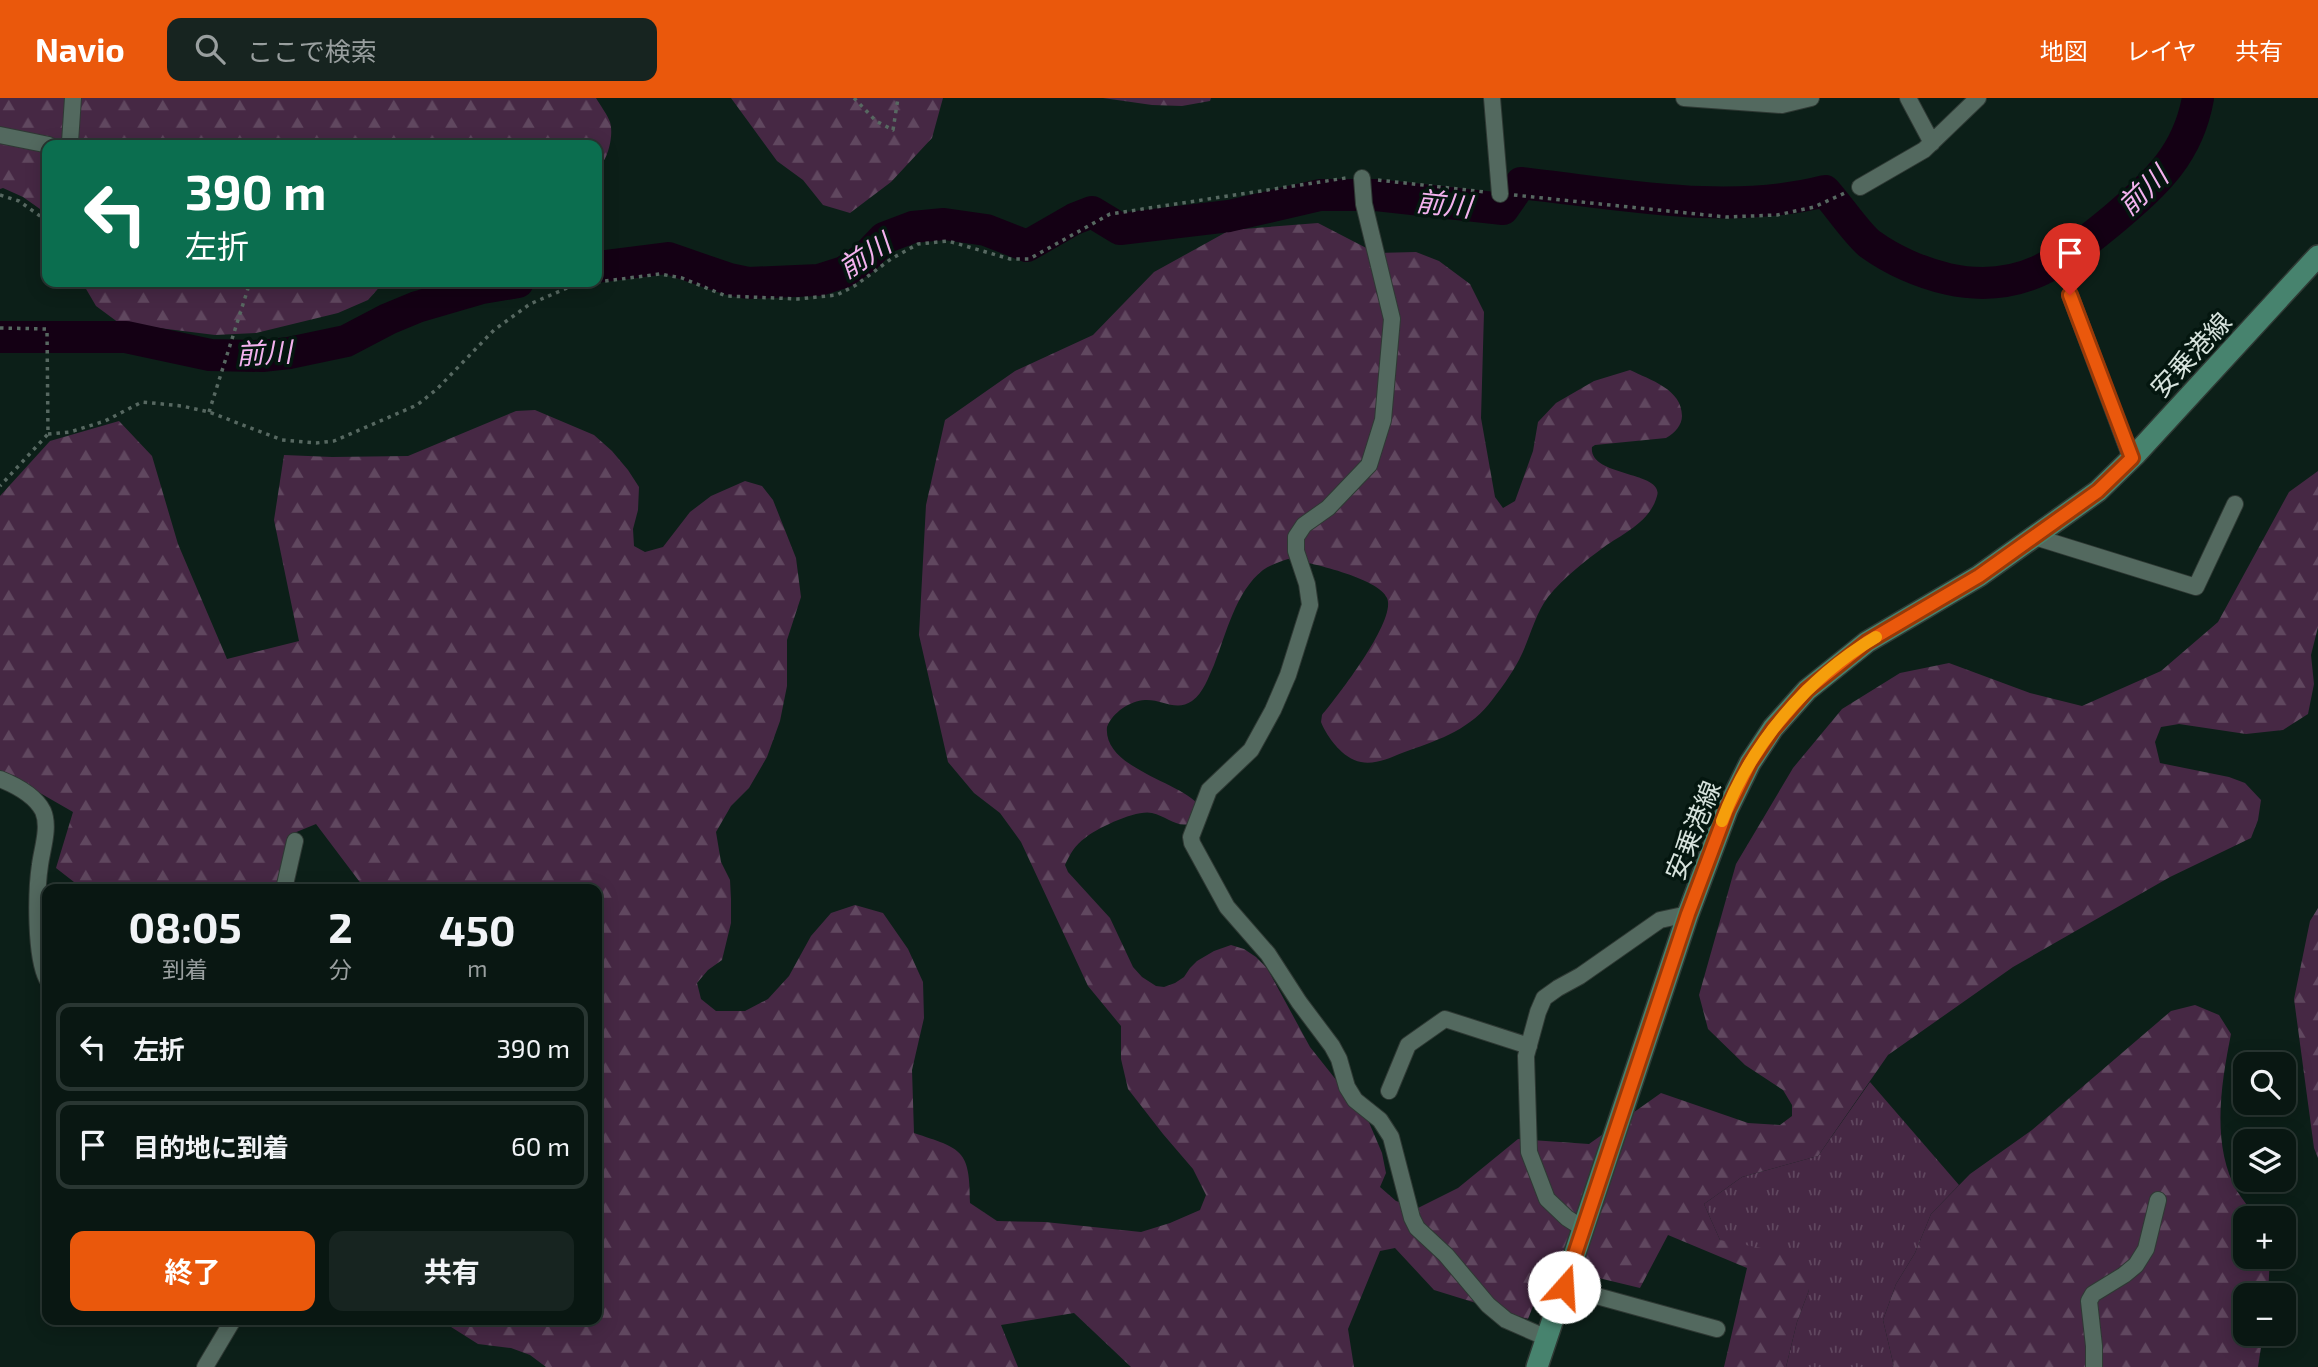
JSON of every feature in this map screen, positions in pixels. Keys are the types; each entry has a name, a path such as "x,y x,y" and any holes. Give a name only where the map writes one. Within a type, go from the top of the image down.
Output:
{"main road":[{"name":"安乗港線","path":"1537,1367 1688,914 1727,810 1750,763 1773,729 1807,690 1867,642 1979,576 2098,491 2132,458 2318,256"}],"street":[{"path":"70,140 73,98"},
{"path":"1492,98 1500,194"},
{"path":"1684,98 1782,105 1811,98"},
{"path":"1908,98 1932,143"},
{"path":"1860,187 1924,150 1978,98"},
{"path":"0,135 42,144"},
{"path":"1362,183 1364,204 1392,319 1383,420 1369,465 1328,508 1304,525 1296,537 1296,551 1307,584 1310,605 1288,675 1251,750 1209,790 1191,837 1227,907 1268,954 1332,1046 1339,1059 1347,1087 1355,1100 1387,1128 1417,1228 1446,1255 1488,1305 1506,1320 1547,1338"},
{"path":"2070,295 2132,458"},
{"path":"2035,537 2196,587 2235,504"},
{"path":"0,779 22,788 43,811 45,834 36,897 42,956"},
{"path":"285,884 295,841"},
{"path":"1584,1229 1567,1218 1547,1199 1529,1152 1526,1056 1538,1012 1544,998 1660,920 1688,914"},
{"path":"1389,1091 1408,1045 1445,1019 1529,1046"},
{"path":"2094,1367 2089,1301 2093,1294 2136,1265 2146,1250 2158,1200"},
{"path":"1564,1287 1717,1329"},
{"path":"205,1367 230,1325"}],"path":[{"path":"854,98 876,121 893,130 898,98"},
{"path":"602,281 660,274 682,278 726,296 798,299 837,295 918,244 948,241 1010,260 1028,259 1110,214 1208,201 1339,178 1362,183 1500,194"},
{"path":"1523,196 1726,218 1777,215 1814,207 1860,187"},
{"path":"0,195 19,201 42,217"},
{"path":"209,412 248,287"},
{"path":"0,486 48,434 70,432 105,421 142,402 209,412 282,440 316,443 334,441 417,405 437,389 494,330 530,304 569,287"},
{"path":"0,328 47,329 48,434"}],"green space":[{"path":"0,98 596,98 610,122 609,147 602,163 602,140 42,140 42,210 23,197 0,189"},
{"path":"731,98 943,98 932,138 891,182 850,213 823,205 803,180 777,161"},
{"path":"1103,98 1211,98 1210,101 1182,106"},
{"path":"1318,223 1376,253 1416,252 1439,261 1470,284 1484,312 1481,418 1495,497 1503,508 1515,501 1533,451 1538,422 1556,403 1594,381 1630,370 1671,392 1681,407 1681,423 1666,438 1592,447 1594,457 1602,464 1650,482 1656,488 1654,505 1635,526 1589,558 1554,590 1543,604 1519,660 1501,688 1480,714 1460,729 1371,763 1354,760 1336,746 1321,722 1322,715 1375,640 1388,609 1387,598 1371,584 1357,578 1326,567 1288,559 1263,570 1246,589 1233,614 1208,680 1192,701 1180,705 1151,700 1134,703 1118,712 1107,727 1109,741 1116,753 1128,763 1197,803 1189,824 1179,824 1157,814 1145,813 1117,820 1098,829 1073,850 1065,865 1068,872 1110,918 1133,967 1156,986 1164,987 1175,983 1184,977 1197,961 1231,945 1244,949 1267,968 1310,1047 1368,1120 1382,1153 1386,1173 1380,1187 1396,1201 1418,1208 1458,1188 1518,1139 1589,1144 1661,1093 1748,1123 1780,1125 1792,1116 1792,1105 1783,1090 1745,1065 1708,1029 1699,995 1736,864 1793,768 1842,709 1900,673 1949,663 2030,693 2082,706 2161,671 2218,622 2289,492 2318,471 2318,627 2311,655 2314,684 2308,714 2283,730 2246,734 2179,724 2161,727 2155,742 2160,763 2229,777 2245,783 2261,800 2258,820 2251,838 2170,877 2013,967 1888,1055 1818,1156 1742,1177 1704,1204 1720,1240 1792,1254 1809,1290 1797,1322 1786,1367 1724,1367 1747,1268 1668,1235 1640,1288 1549,1266 1528,1319 1434,1290 1395,1248 1380,1251 1348,1329 1354,1367 1131,1367 1074,1313 1001,1325 1018,1367 546,1367 530,1355 511,1348 478,1344 448,1325 602,1325 602,884 361,884 316,824 289,835 277,884 77,884 56,868 73,812 0,770 0,496 50,441 119,421 152,456 178,544 227,659 299,641 274,520 284,455 408,456 516,411 535,410 594,435 628,470 639,487 638,510 633,529 634,546 645,552 663,547 690,512 711,496 745,481 762,486 773,500 796,558 801,597 787,640 787,686 780,721 767,757 749,788 731,806 716,832 721,862 730,880 731,923 722,960 708,970 697,983 701,999 716,1011 745,1011 768,999 789,976 811,936 831,913 855,905 883,913 908,949 923,982 924,1018 912,1070 914,1133 943,1143 960,1154 968,1172 970,1203 997,1221 1045,1222 1141,1232 1200,1210 1206,1195 1193,1169 1128,1089 1121,1059 1121,1026 1088,986 1021,842 1000,813 974,793 948,762 919,635 926,505 945,420 1015,371 1093,335 1154,272 1230,230"},
{"path":"85,287 380,287 368,300 338,313 256,333 215,335 119,323 96,306"},
{"path":"2318,908 2318,1158 2314,1148 2294,999 2310,921"},
{"path":"2195,1005 2219,1015 2231,1034 2224,1073 2221,1134 2233,1192 2238,1192 2248,1206 2233,1206 2233,1269 2269,1269 2269,1283 2233,1283 2233,1346 2261,1346 2258,1367 1894,1367 1883,1320 1896,1284 1915,1253 1931,1214 1970,1174 2032,1130 2171,1011"},
{"path":"1870,1082 1959,1185 1931,1214 1915,1253 1896,1284 1883,1320 1894,1367 1786,1367 1797,1322 1809,1290 1720,1240 1704,1204 1742,1177 1818,1156"}],"waterway":[{"name":"前川","path":"602,266 668,258 748,283 819,280 844,272 865,258 884,238 913,227 944,224 986,230 1027,246 1074,219 1092,212 1120,229 1229,216 1320,195 1376,195 1503,209 1521,183 1635,197 1712,202 1750,202 1825,191 1865,240 1897,261 1948,279 1974,283 1997,282 2019,278 2058,261 2096,234 2144,192 2178,151 2187,135 2198,98"},
{"name":"前川","path":"0,337 126,337 210,355 262,356 346,341 417,307 488,287"}],"slow traffic":[{"path":"1722,821 1750,763 1773,729 1807,690 1876,637"}],"route":[{"path":"1564,1287 1688,914 1727,810 1750,763 1773,729 1807,690 1867,642 1979,576 2098,491 2132,458 2070,295"}]}
